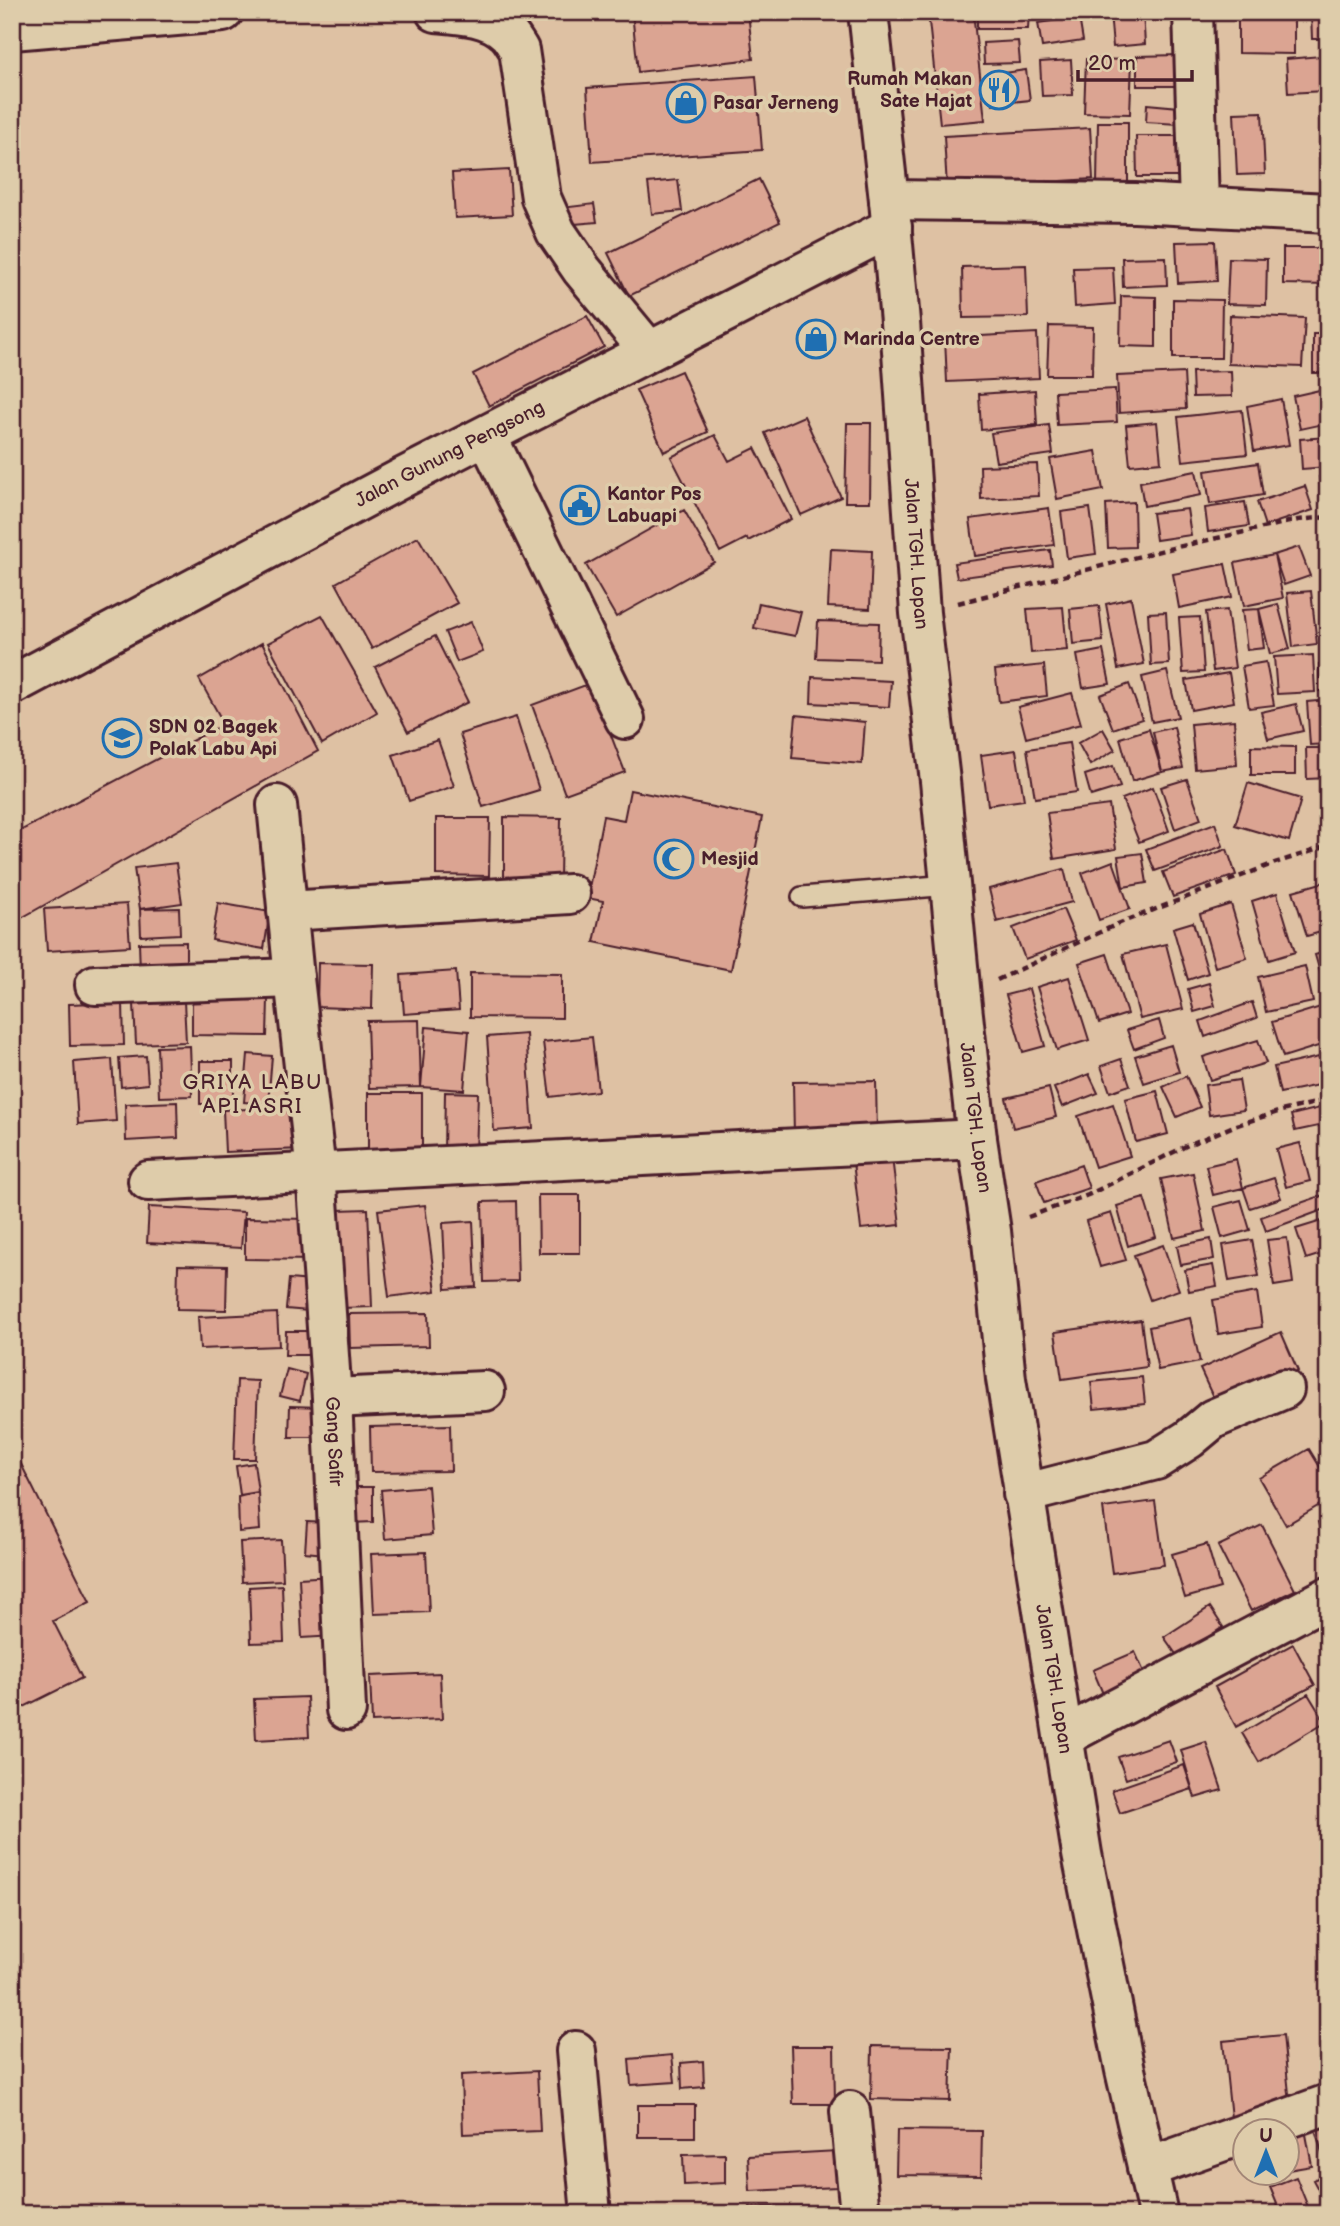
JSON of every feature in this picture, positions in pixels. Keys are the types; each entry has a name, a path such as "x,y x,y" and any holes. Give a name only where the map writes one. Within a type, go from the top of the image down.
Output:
{"main road":[{"path":"12,30 223,12"},
{"path":"436,12 487,20 507,32 519,50 541,198 546,210 556,232 582,270 649,351"},
{"name":"Jalan TGH. Lopan","path":"868,12 891,214 920,613 1006,1379 1082,1854 1125,2070 1158,2214"},
{"path":"1193,12 1199,205"},
{"path":"891,214 1199,205 1328,213"},
{"name":"Jalan Gunung Pengsong","path":"12,685 404,477 649,351 891,214"},
{"path":"487,436 625,719"},
{"name":"Gang Safir","path":"277,805 316,1172 332,1398 346,1710"},
{"path":"287,911 570,894"},
{"path":"95,985 294,978"},
{"path":"148,1181 978,1139"},
{"path":"1023,1494 1156,1460 1189,1439 1213,1419 1284,1389"},
{"path":"332,1398 485,1391"},
{"path":"1063,1737 1328,1597"},
{"path":"576,2051 591,2214"},
{"path":"1288,2118 1328,2104"},
{"path":"850,2111 860,2214"},
{"path":"1147,2168 1232,2138"}],"lane":[{"path":"802,897 950,886"}],"path":[{"path":"920,613 1164,550 1298,520 1328,517"},
{"path":"961,997 1120,923 1275,863 1328,846"},
{"path":"991,1231 1088,1195 1188,1145 1234,1126 1328,1100"}],"building":[{"path":"632,12 748,12 753,59 638,72"},
{"path":"928,12 973,12 985,120 940,124"},
{"path":"977,12 1029,12 1028,29 977,29"},
{"path":"1110,12 1143,12 1145,44 1113,47"},
{"path":"1238,12 1294,12 1294,54 1238,53"},
{"path":"1311,12 1328,12 1328,39 1312,39"},
{"path":"1079,17 1083,41 1042,47 1038,23"},
{"path":"1018,41 1020,63 984,64 983,43"},
{"path":"1179,55 1179,86 1137,86 1137,56"},
{"path":"1321,56 1324,91 1288,93 1286,59"},
{"path":"1086,59 1132,60 1130,114 1084,113"},
{"path":"1071,60 1073,95 1042,96 1040,62"},
{"path":"1026,70 1030,100 993,104 989,75"},
{"path":"756,76 762,150 592,162 587,88"},
{"path":"1147,104 1179,107 1178,124 1146,122"},
{"path":"1262,112 1265,174 1237,175 1234,113"},
{"path":"1098,122 1128,122 1128,185 1097,185"},
{"path":"1090,128 1093,179 947,188 944,136"},
{"path":"1136,136 1184,136 1184,177 1137,177"},
{"path":"509,170 512,215 455,218 452,173"},
{"path":"759,179 780,222 629,296 608,253"},
{"path":"678,180 682,211 652,214 648,183"},
{"path":"594,204 597,222 563,225 561,208"},
{"path":"1215,241 1217,281 1178,283 1176,242"},
{"path":"1283,248 1328,248 1328,285 1283,284"},
{"path":"1166,257 1167,285 1123,287 1122,258"},
{"path":"1229,258 1267,259 1266,305 1227,304"},
{"path":"1026,265 1028,317 963,318 962,267"},
{"path":"1113,267 1115,304 1075,307 1073,268"},
{"path":"1323,295 1328,295 1328,315 1322,315"},
{"path":"1121,296 1156,297 1156,347 1120,346"},
{"path":"1173,299 1222,300 1221,358 1173,358"},
{"path":"1230,315 1305,318 1302,367 1228,364"},
{"path":"587,316 604,347 489,406 473,374"},
{"path":"1049,326 1093,327 1092,375 1047,375"},
{"path":"1037,333 1039,378 947,382 945,338"},
{"path":"1313,334 1328,334 1328,373 1313,373"},
{"path":"681,371 708,432 664,452 636,390"},
{"path":"1231,371 1232,396 1193,397 1192,372"},
{"path":"1184,373 1186,409 1119,413 1117,376"},
{"path":"1115,389 1117,422 1057,425 1055,392"},
{"path":"1324,389 1328,423 1300,429 1293,396"},
{"path":"1035,390 1037,425 981,430 979,394"},
{"path":"1281,399 1289,445 1254,451 1247,406"},
{"path":"1242,410 1247,454 1183,461 1178,417"},
{"path":"804,416 841,497 801,515 765,433"},
{"path":"1157,422 1161,462 1130,465 1126,425"},
{"path":"847,423 871,423 870,502 845,502"},
{"path":"1049,425 1053,454 996,462 991,433"},
{"path":"715,435 729,461 755,448 791,519 720,552 671,457"},
{"path":"1328,437 1328,467 1302,469 1300,439"},
{"path":"1096,451 1103,490 1057,499 1050,459"},
{"path":"1258,463 1263,495 1210,504 1205,471"},
{"path":"1037,464 1039,496 981,499 980,466"},
{"path":"1196,471 1201,495 1144,506 1140,482"},
{"path":"1328,476 1328,502 1322,502 1319,477"},
{"path":"1305,486 1313,510 1265,526 1257,502"},
{"path":"1134,502 1135,547 1108,548 1106,504"},
{"path":"1245,502 1249,526 1208,532 1205,508"},
{"path":"1049,508 1054,545 975,556 970,519"},
{"path":"1090,508 1096,554 1067,558 1061,512"},
{"path":"1187,509 1191,535 1156,540 1152,513"},
{"path":"684,510 714,562 616,617 586,565"},
{"path":"418,537 457,603 372,649 336,583"},
{"path":"1299,547 1310,576 1284,585 1274,555"},
{"path":"831,549 872,551 870,609 828,607"},
{"path":"1050,550 1052,565 957,578 954,563"},
{"path":"1274,555 1283,598 1244,606 1235,563"},
{"path":"1225,564 1232,597 1179,608 1173,574"},
{"path":"1311,591 1317,644 1293,647 1287,593"},
{"path":"1131,598 1144,664 1118,669 1106,604"},
{"path":"759,603 801,612 795,636 754,628"},
{"path":"1278,604 1290,649 1270,654 1259,609"},
{"path":"1099,606 1103,641 1073,644 1070,609"},
{"path":"1063,607 1067,650 1031,653 1027,609"},
{"path":"1259,609 1264,648 1247,650 1242,610"},
{"path":"1227,610 1235,668 1213,671 1206,612"},
{"path":"1166,612 1169,664 1151,665 1148,613"},
{"path":"1322,612 1328,612 1328,655 1322,655"},
{"path":"322,615 377,712 322,744 268,643"},
{"path":"1200,617 1204,672 1183,673 1179,618"},
{"path":"818,621 879,623 878,660 816,658"},
{"path":"471,622 483,652 457,662 445,632"},
{"path":"435,636 468,702 408,732 375,667"},
{"path":"262,643 318,751 16,921 12,915 12,835 224,724 199,679"},
{"path":"1103,650 1110,684 1083,688 1077,655"},
{"path":"1313,655 1315,692 1277,694 1274,657"},
{"path":"1266,662 1274,705 1249,708 1242,666"},
{"path":"1319,664 1328,664 1328,691 1319,691"},
{"path":"1044,665 1047,696 999,702 995,670"},
{"path":"1167,671 1178,717 1152,722 1142,677"},
{"path":"1229,673 1234,702 1191,710 1186,680"},
{"path":"812,677 891,681 889,707 811,703"},
{"path":"591,683 625,772 565,794 532,705"},
{"path":"1129,684 1142,719 1113,729 1100,695"},
{"path":"1072,693 1081,724 1026,738 1018,707"},
{"path":"1328,700 1328,744 1310,745 1307,702"},
{"path":"1296,704 1303,731 1268,739 1261,712"},
{"path":"796,715 865,722 862,764 792,758"},
{"path":"516,717 539,790 483,807 460,734"},
{"path":"1234,720 1237,765 1195,769 1191,724"},
{"path":"1174,727 1183,768 1162,772 1153,732"},
{"path":"1103,729 1115,750 1090,765 1078,743"},
{"path":"1149,729 1162,772 1132,781 1120,738"},
{"path":"438,740 454,786 409,801 393,755"},
{"path":"1069,743 1077,792 1035,798 1027,749"},
{"path":"1251,746 1295,747 1295,775 1251,775"},
{"path":"1306,748 1328,748 1328,778 1307,779"},
{"path":"1016,750 1024,800 988,805 981,755"},
{"path":"1113,766 1120,787 1091,796 1085,775"},
{"path":"1187,779 1201,819 1175,829 1161,787"},
{"path":"1248,783 1301,799 1289,841 1235,825"},
{"path":"1153,787 1169,831 1139,842 1122,799"},
{"name":"Mesjid","path":"630,790 762,817 731,970 594,942 603,901 587,898 603,816 624,820"},
{"path":"1109,805 1116,849 1054,859 1047,813"},
{"path":"504,817 561,818 560,880 504,879"},
{"path":"436,818 490,818 489,876 436,875"},
{"path":"1215,823 1223,846 1155,871 1146,849"},
{"path":"1227,849 1236,875 1173,897 1163,872"},
{"path":"1142,853 1147,883 1123,887 1118,856"},
{"path":"1113,861 1130,909 1099,920 1082,873"},
{"path":"176,863 182,903 140,909 134,868"},
{"path":"1064,869 1072,902 997,922 989,889"},
{"path":"1328,881 1328,930 1307,936 1293,891"},
{"path":"1277,893 1295,952 1269,960 1252,901"},
{"path":"218,903 270,912 264,949 212,940"},
{"path":"127,904 130,946 47,951 44,909"},
{"path":"1231,904 1247,958 1215,967 1200,914"},
{"path":"179,908 180,934 141,936 140,909"},
{"path":"1063,909 1076,940 1025,959 1013,928"},
{"path":"1193,922 1208,973 1188,980 1173,928"},
{"path":"186,942 186,970 140,971 139,943"},
{"path":"1166,944 1183,1009 1140,1019 1123,954"},
{"path":"1328,951 1328,996 1327,996 1315,955"},
{"path":"1107,954 1127,1014 1099,1023 1079,963"},
{"path":"318,963 373,964 372,1009 317,1007"},
{"path":"1305,966 1313,1002 1266,1012 1258,977"},
{"path":"456,971 459,1010 404,1014 401,975"},
{"path":"470,973 562,974 562,1018 470,1017"},
{"path":"1069,977 1089,1040 1057,1050 1037,987"},
{"path":"1209,983 1215,1006 1194,1012 1188,989"},
{"path":"1029,989 1045,1046 1023,1052 1006,995"},
{"path":"192,999 268,999 267,1036 192,1035"},
{"path":"184,1001 186,1042 136,1044 134,1004"},
{"path":"123,1002 124,1045 70,1046 69,1004"},
{"path":"1252,1002 1257,1018 1205,1037 1200,1021"},
{"path":"1327,1005 1328,1043 1283,1057 1272,1022"},
{"path":"419,1020 421,1087 369,1088 367,1021"},
{"path":"1159,1020 1164,1038 1134,1049 1127,1030"},
{"path":"426,1027 469,1031 464,1090 421,1087"},
{"path":"526,1034 533,1128 494,1131 487,1037"},
{"path":"592,1037 598,1091 550,1097 543,1042"},
{"path":"1258,1040 1266,1063 1210,1080 1203,1057"},
{"path":"1171,1045 1179,1072 1144,1083 1135,1056"},
{"path":"190,1046 192,1096 159,1097 157,1047"},
{"path":"248,1054 272,1056 268,1104 244,1102"},
{"path":"1328,1055 1328,1083 1280,1093 1274,1067"},
{"path":"146,1056 148,1084 121,1087 119,1058"},
{"path":"112,1059 116,1121 78,1124 74,1062"},
{"path":"1121,1059 1130,1085 1110,1092 1101,1066"},
{"path":"200,1061 233,1061 233,1104 200,1104"},
{"path":"1089,1074 1098,1093 1062,1107 1054,1088"},
{"path":"1186,1076 1200,1107 1177,1117 1163,1087"},
{"path":"1239,1080 1244,1110 1209,1115 1205,1085"},
{"path":"876,1081 877,1135 794,1136 793,1082"},
{"path":"1049,1088 1056,1117 1013,1128 1006,1098"},
{"path":"1157,1091 1168,1134 1136,1142 1125,1099"},
{"path":"445,1092 478,1093 476,1155 444,1154"},
{"path":"368,1093 422,1093 422,1159 368,1159"},
{"path":"177,1102 178,1138 126,1141 125,1104"},
{"path":"1113,1104 1130,1156 1095,1167 1078,1116"},
{"path":"1328,1106 1328,1124 1295,1131 1291,1115"},
{"path":"301,1107 302,1149 225,1152 223,1110"},
{"path":"1300,1143 1310,1181 1286,1187 1276,1149"},
{"path":"892,1157 900,1225 861,1229 853,1162"},
{"path":"1236,1159 1243,1188 1213,1195 1206,1166"},
{"path":"1081,1165 1089,1188 1044,1203 1036,1181"},
{"path":"1193,1173 1205,1231 1174,1238 1161,1179"},
{"path":"1274,1178 1281,1198 1250,1208 1243,1188"},
{"path":"1326,1194 1328,1208 1266,1231 1261,1217"},
{"path":"538,1195 580,1195 580,1253 539,1253"},
{"path":"1144,1198 1156,1237 1128,1246 1117,1206"},
{"path":"1241,1200 1250,1230 1222,1238 1214,1207"},
{"path":"516,1201 518,1281 484,1282 482,1202"},
{"path":"425,1205 436,1291 389,1297 378,1210"},
{"path":"149,1207 244,1212 241,1248 147,1243"},
{"path":"368,1209 372,1307 341,1308 337,1210"},
{"path":"1111,1213 1126,1260 1100,1267 1086,1221"},
{"path":"245,1218 314,1219 314,1260 245,1259"},
{"path":"1328,1219 1328,1252 1306,1259 1296,1229"},
{"path":"473,1221 476,1287 446,1289 443,1223"},
{"path":"1287,1238 1293,1283 1274,1286 1267,1240"},
{"path":"1211,1239 1214,1259 1181,1265 1177,1246"},
{"path":"1252,1240 1259,1276 1229,1281 1223,1245"},
{"path":"1163,1245 1179,1290 1150,1300 1134,1255"},
{"path":"178,1265 227,1266 226,1310 177,1309"},
{"path":"1213,1265 1217,1286 1189,1291 1185,1270"},
{"path":"289,1279 322,1282 320,1312 286,1309"},
{"path":"1257,1292 1262,1327 1218,1334 1213,1300"},
{"path":"277,1313 279,1346 200,1349 198,1317"},
{"path":"428,1313 429,1346 350,1348 349,1314"},
{"path":"1190,1318 1200,1362 1158,1370 1149,1327"},
{"path":"1141,1320 1147,1367 1062,1379 1055,1332"},
{"path":"286,1331 309,1331 309,1355 285,1355"},
{"path":"1281,1332 1298,1371 1218,1408 1200,1369"},
{"path":"287,1369 306,1374 300,1401 280,1396"},
{"path":"1142,1377 1145,1404 1094,1409 1091,1382"},
{"path":"237,1380 258,1381 255,1459 234,1459"},
{"path":"290,1406 321,1407 319,1437 289,1437"},
{"path":"450,1425 451,1471 371,1472 370,1427"},
{"path":"12,1446 90,1602 53,1621 82,1678 12,1713"},
{"path":"1309,1449 1328,1480 1328,1500 1286,1525 1259,1478"},
{"path":"254,1463 258,1492 240,1495 236,1466"},
{"path":"428,1486 432,1535 385,1539 381,1490"},
{"path":"350,1487 373,1487 373,1522 350,1523"},
{"path":"258,1492 260,1530 239,1532 238,1497"},
{"path":"1155,1501 1164,1565 1112,1573 1103,1508"},
{"path":"1328,1520 1328,1563 1318,1522"},
{"path":"307,1522 327,1523 325,1554 305,1552"},
{"path":"1262,1525 1295,1590 1251,1611 1218,1546"},
{"path":"281,1540 283,1580 242,1582 240,1542"},
{"path":"1207,1544 1220,1588 1185,1598 1172,1554"},
{"path":"426,1552 429,1612 374,1614 371,1554"},
{"path":"332,1576 335,1636 302,1638 299,1578"},
{"path":"282,1585 284,1642 251,1643 249,1587"},
{"path":"1210,1607 1223,1627 1178,1657 1164,1637"},
{"path":"1293,1644 1315,1685 1236,1727 1215,1687"},
{"path":"1135,1652 1149,1683 1106,1701 1093,1670"},
{"path":"440,1673 442,1719 372,1722 370,1676"},
{"path":"1308,1694 1325,1722 1259,1762 1242,1733"},
{"path":"307,1697 309,1737 256,1740 254,1699"},
{"path":"1169,1740 1177,1762 1126,1779 1118,1757"},
{"path":"1206,1742 1222,1790 1195,1798 1181,1750"},
{"path":"1184,1765 1192,1789 1120,1813 1112,1790"},
{"path":"1283,2035 1291,2113 1231,2118 1223,2041"},
{"path":"791,2046 834,2046 835,2104 793,2104"},
{"path":"872,2046 952,2047 950,2101 871,2099"},
{"path":"672,2055 675,2082 631,2085 629,2059"},
{"path":"703,2061 704,2087 682,2089 681,2063"},
{"path":"537,2071 540,2131 463,2134 461,2075"},
{"path":"638,2105 695,2105 695,2137 638,2137"},
{"path":"1328,2118 1328,2158 1324,2159 1313,2123"},
{"path":"1305,2129 1312,2166 1302,2168 1302,2130"},
{"path":"897,2130 982,2131 981,2176 896,2175"},
{"path":"837,2151 838,2187 750,2191 748,2156"},
{"path":"725,2154 725,2183 684,2185 683,2155"},
{"path":"1328,2173 1328,2208 1313,2180"},
{"path":"1270,2188 1300,2188 1308,2207 1290,2214 1281,2214"},
{"path":"825,2206 825,2214 751,2214 750,2207"}],"place":[{"name":"Rumah Makan Sate Hajat","path":"999,90"},
{"name":"Pasar Jerneng","path":"686,103"},
{"name":"Marinda Centre","path":"816,339"},
{"name":"Kantor Pos Labuapi","path":"580,505"},
{"name":"SDN 02 Bagek Polak Labu Api","path":"122,738"},
{"name":"Mesjid","path":"674,859"}],"district":[{"name":"GRIYA LABU API ASRI","path":"253,1094"}]}
